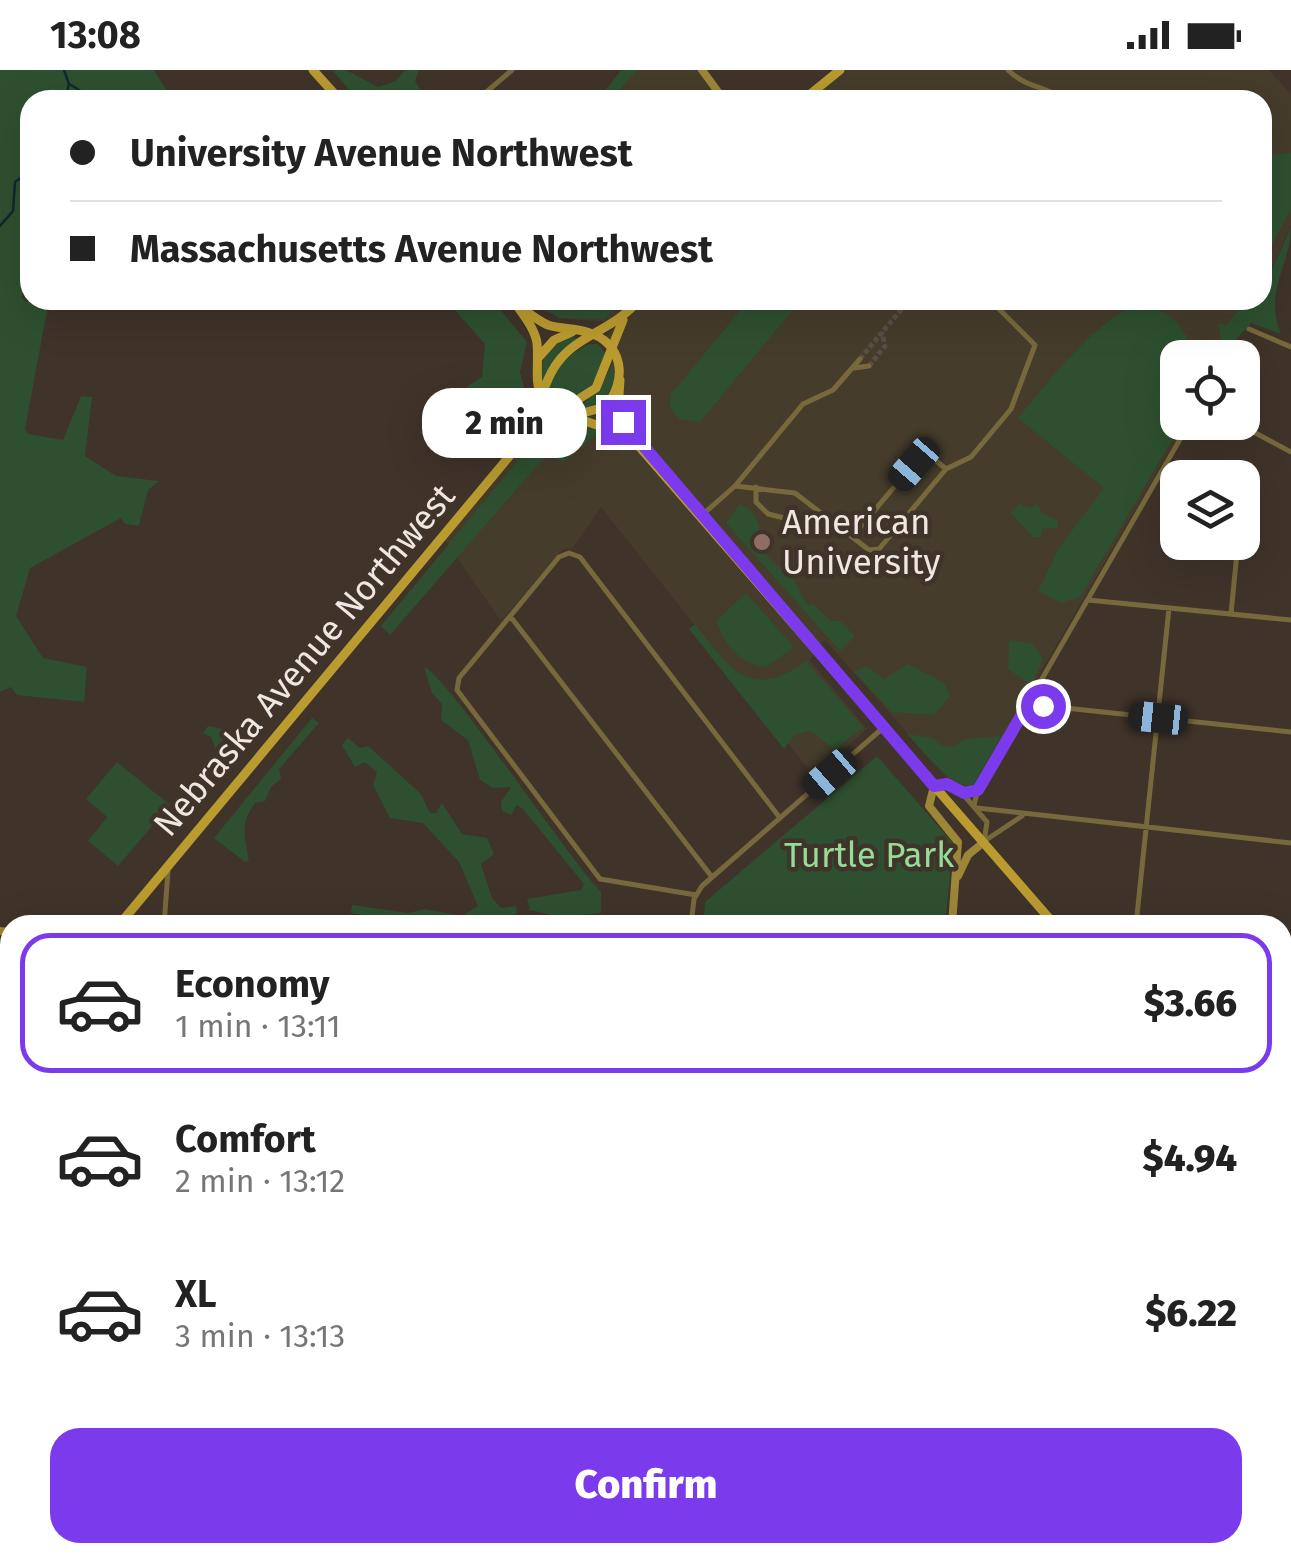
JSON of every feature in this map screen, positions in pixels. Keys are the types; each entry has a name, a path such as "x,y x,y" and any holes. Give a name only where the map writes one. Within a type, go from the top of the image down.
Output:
{"main road":[{"path":"314,70 331,90"},
{"path":"815,90 840,70"},
{"path":"519,310 536,339 534,382 542,400 563,416 602,424 631,437"},
{"path":"527,310 546,324 596,335 612,348 620,380 618,410 631,437 1046,915"},
{"path":"563,416 596,388 623,320 631,310"},
{"path":"596,335 623,320"},
{"path":"535,366 551,342 580,330"},
{"name":"Nebraska Avenue Northwest","path":"128,915 532,429 558,362 596,335"},
{"path":"563,416 602,409 620,380"},
{"name":"Nebraska Avenue Northwest","path":"532,429 563,416"}],"street":[{"path":"489,90 512,70"},
{"path":"1008,70 1034,90"},
{"path":"735,486 796,493 861,544 879,549 946,470 971,457 1010,408 1016,386 1035,352 1029,334 1001,310"},
{"path":"1249,328 1291,347"},
{"path":"701,516 735,486 803,404 830,392 860,359"},
{"path":"854,368 869,366"},
{"path":"1260,436 1291,452"},
{"path":"976,807 978,790 1180,440"},
{"path":"853,536 921,455 928,454 946,470"},
{"path":"756,487 756,502 764,512 808,524"},
{"path":"696,894 603,882 457,685 557,558 569,552 577,555 780,818"},
{"path":"1230,614 1236,560"},
{"path":"1088,600 1291,620"},
{"path":"1137,915 1169,608"},
{"path":"510,616 712,877"},
{"path":"1028,704 1291,732"},
{"path":"693,915 696,894 712,877 884,727"},
{"path":"953,915 958,842 928,806 934,786 947,784 964,793 988,826 984,842"},
{"path":"964,793 978,790"},
{"path":"976,807 1291,844"},
{"path":"957,880 962,864 984,842 1026,815"},
{"path":"165,915 168,868"}],"shaded area":[{"path":"635,70 702,70 717,90 617,90"},
{"path":"846,70 1269,70 1291,94 1291,225 1272,268 1272,90 817,90"},
{"name":"American University","path":"542,310 1253,310 1236,340 1160,340 1160,440 1176,440 1164,460 1160,460 1160,468 973,788 967,789 949,780 825,640 810,660 867,729 814,776 601,507 573,548 563,549 501,621 442,536 548,408 568,417 621,377 604,339 611,330 606,322 567,319"}],"green space":[{"path":"0,70 154,70 167,90 20,90 20,310 47,310 25,429 28,434 63,440 81,396 92,397 85,456 116,476 159,481 148,490 139,526 125,524 121,518 30,568 16,616 43,658 87,667 84,702 17,695 11,687 0,692"},
{"path":"332,70 346,70 378,87 396,81 405,70 419,70 415,81 419,90 349,90"},
{"path":"621,70 637,70 620,90 606,90"},
{"path":"1291,153 1291,208 1272,245 1272,155"},
{"path":"1291,227 1276,291 1276,318 1281,334 1251,323 1236,340 1220,340 1218,323 1226,326 1239,310 1272,310 1272,269"},
{"path":"455,310 500,310 527,342 520,372 529,406 526,418 509,400 478,400 462,419 460,442 442,424 469,385 482,377 485,344"},
{"path":"548,310 613,310 605,319 558,318"},
{"path":"741,310 793,310 700,422 679,419 670,408 671,394"},
{"path":"1128,310 1158,310 1177,323 1188,340 1160,340 1160,440 1172,440 1080,597 1061,603 1038,591 1059,548 1104,488 1018,418 1093,335"},
{"path":"571,337 579,339 542,387 541,369 546,356"},
{"path":"590,344 598,344 605,353 594,381 573,401 553,404 553,376 565,360"},
{"path":"613,362 615,381 603,403 575,411 600,389"},
{"path":"554,426 601,430 564,462 548,456 535,468 390,635 381,626 543,430"},
{"path":"740,504 757,519 761,550 778,567 789,570 807,605 813,604 831,621 840,621 855,636 840,651 726,523"},
{"path":"1020,504 1030,508 1038,504 1042,513 1058,520 1057,528 1042,529 1041,537 1033,537 1010,512"},
{"path":"746,593 794,647 766,667 741,657 719,629 717,620"},
{"path":"695,624 731,666 755,679 787,673 806,661 863,727 835,750 810,731 795,735 784,749 689,629"},
{"path":"1009,640 1033,644 1043,660 1031,685 1008,669"},
{"path":"908,664 944,683 950,696 934,715 892,712 854,672 866,666 884,679"},
{"path":"424,667 457,701 601,892 601,913 552,915 530,910 527,899 581,890 584,884 523,809 517,805 511,815 502,811 501,802 511,787 493,788 480,780 468,740 441,720 442,704 432,693"},
{"path":"312,718 319,723 279,769 281,779 271,787 265,801 255,803 250,811 244,831 249,861 245,862 214,838"},
{"path":"208,726 227,730 248,745 196,806 182,795 217,753 211,737 203,733"},
{"path":"907,734 933,738 941,745 953,747 966,739 1001,736 973,786 945,774"},
{"path":"348,738 360,748 368,746 421,794 430,813 436,813 442,803 462,834 487,838 494,854 481,864 492,898 501,908 516,906 517,913 464,915 478,906 459,862 423,823 390,818 373,785 377,772 365,762 355,767 342,745"},
{"name":"Turtle Park","path":"877,756 953,843 949,852 952,857 946,915 704,915 705,902"},
{"path":"117,762 170,805 118,866 88,841 107,817 86,799"},
{"path":"352,905 408,913 425,909 457,915 351,913"}],"waterway":[{"path":"64,70 68,90"},
{"path":"71,85 79,90"},
{"path":"0,226 13,211 15,182 20,178"}],"tunnel":[{"path":"860,359 901,310"},
{"path":"869,366 885,346 882,332"}],"place":[{"name":"American University","path":"762,542"}],"route":[{"path":"623,422 631,437 934,786 947,784 964,793 978,790 1028,704 1043,706"}]}
